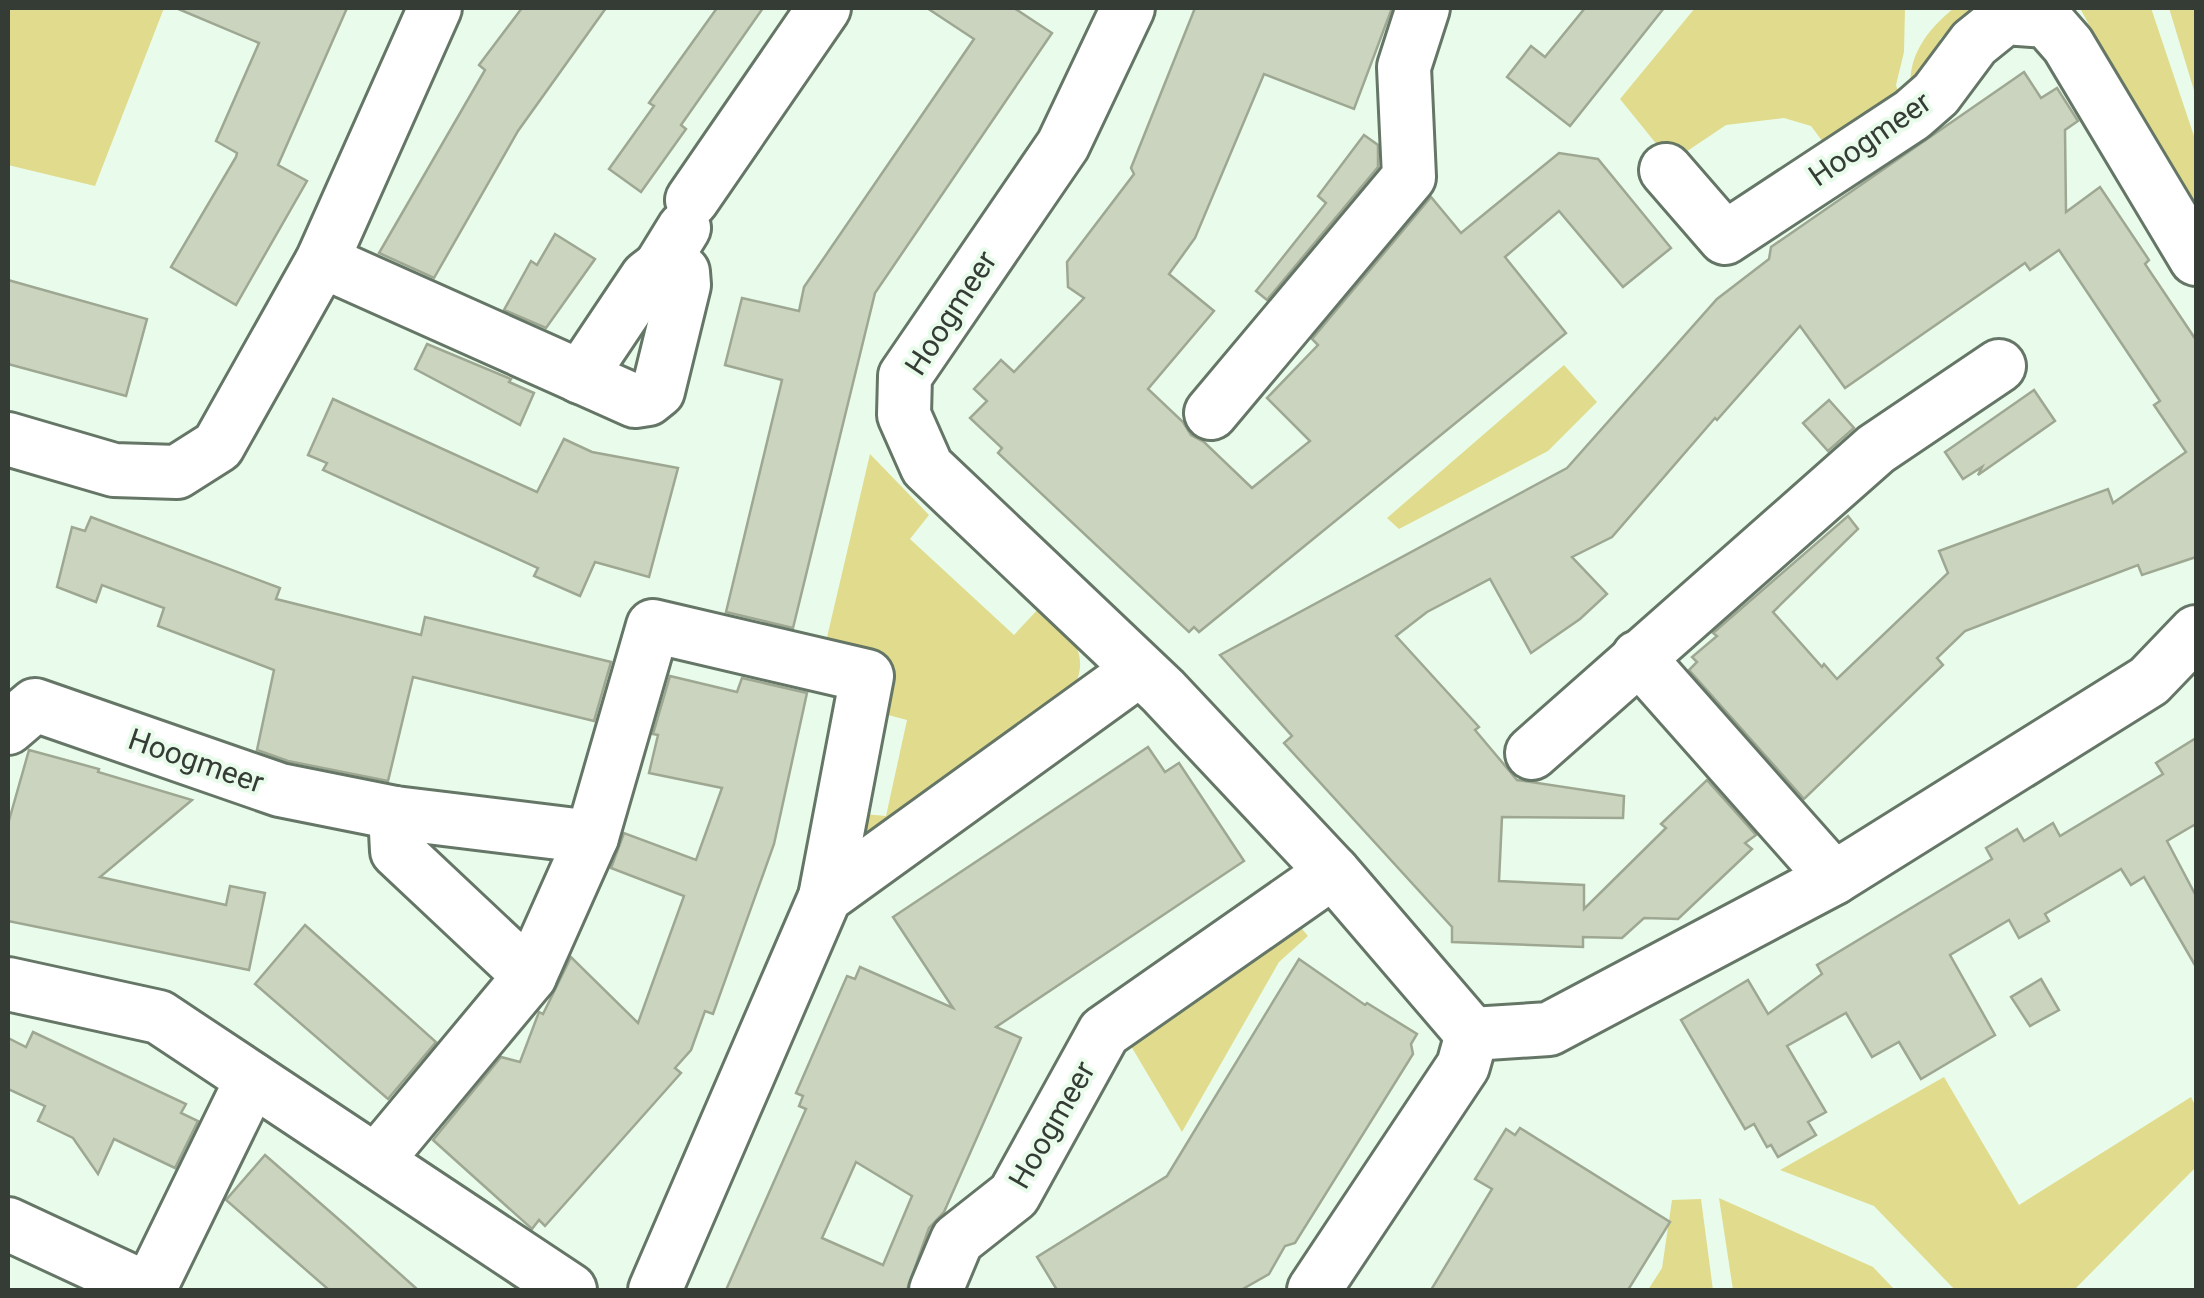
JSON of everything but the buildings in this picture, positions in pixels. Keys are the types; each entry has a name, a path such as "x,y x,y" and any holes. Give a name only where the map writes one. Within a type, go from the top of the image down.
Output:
{"street":[{"path":"8,439 114,470 177,472 218,446 322,261 435,8"},
{"path":"580,377 824,8"},
{"path":"1210,413 1409,177 1404,68 1424,8"},
{"name":"Hoogmeer","path":"1119,10 1062,145 905,376 904,415 927,467 1163,691 1333,872 1472,1034"},
{"name":"Hoogmeer","path":"1666,170 1724,238 1912,115 1936,94 1974,44 2006,18 2046,21 2068,45 2196,260"},
{"path":"322,261 634,401 648,399 658,391 684,286 678,232"},
{"path":"1532,753 1876,449 1999,366"},
{"path":"376,1161 530,976 592,838 653,626 867,676 825,897 655,1290"},
{"path":"1314,1290 1463,1066 1472,1034 1550,1029 1834,878 2149,681 2196,632"},
{"path":"1638,657 1834,878"},
{"path":"825,897 1139,670"},
{"name":"Hoogmeer","path":"8,728 35,705 280,790 395,813 592,838"},
{"path":"395,813 398,850 530,976"},
{"name":"Hoogmeer","path":"936,1290 957,1240 1014,1195 1104,1032 1333,872"},
{"path":"8,984 159,1017 570,1290"},
{"path":"8,1224 149,1290 252,1079"}],"shaded area":[{"path":"8,8 164,8 95,186 8,165"},
{"path":"1695,8 1905,8 1904,52 1896,85 1903,108 1829,150 1811,126 1784,118 1726,125 1671,162 1620,99"},
{"path":"1954,8 1971,8 1940,39 1942,66 1911,94 1912,68 1920,45"},
{"path":"2080,8 2151,8 2196,142 2196,230 2108,83 2111,66"},
{"path":"2169,8 2196,8 2196,97"},
{"path":"1564,365 1597,402 1548,451 1399,529 1387,518"},
{"path":"870,454 929,515 910,539 1014,635 1040,607 1069,635 1080,666 1071,694 843,855 853,813 886,816 907,720 873,711 824,650"},
{"path":"1297,923 1308,936 1279,962 1182,1132 1125,1036"},
{"path":"1944,1077 2019,1205 2191,1097 2196,1107 2196,1167 2074,1290 1955,1290 1874,1206 1780,1170"},
{"path":"1719,1198 1873,1267 1895,1290 1733,1290"},
{"path":"1701,1199 1713,1290 1648,1290 1662,1268 1672,1200"}]}
